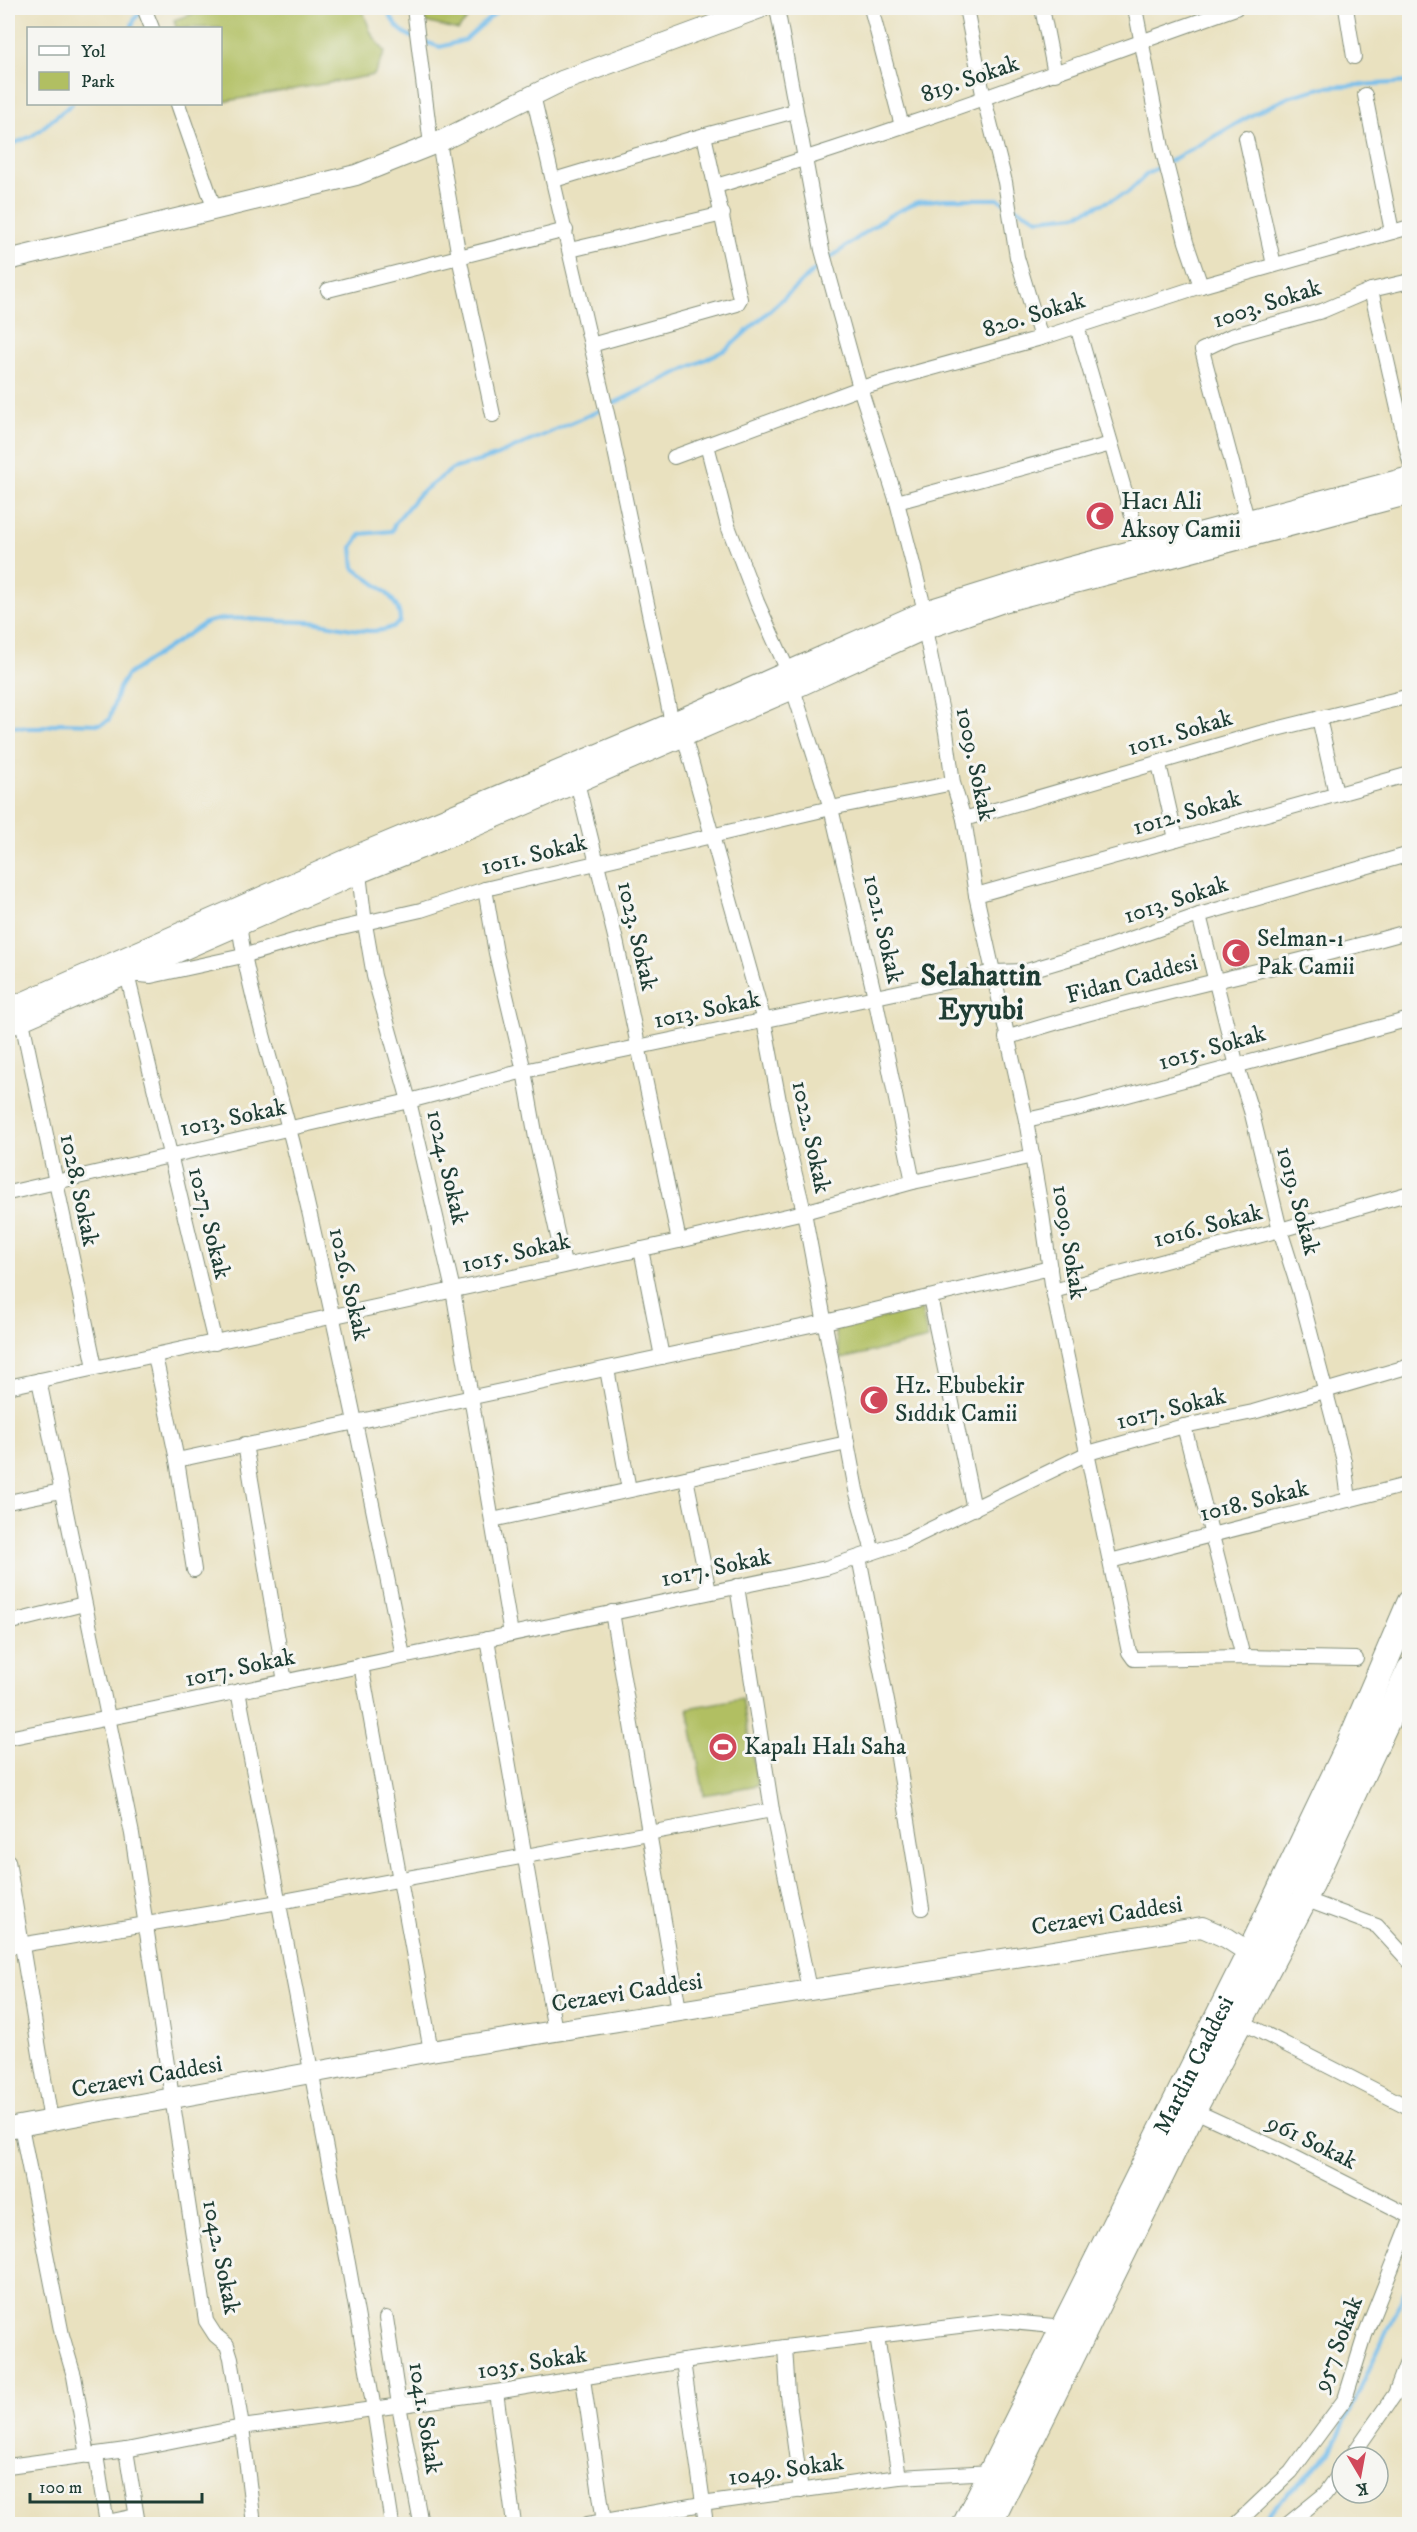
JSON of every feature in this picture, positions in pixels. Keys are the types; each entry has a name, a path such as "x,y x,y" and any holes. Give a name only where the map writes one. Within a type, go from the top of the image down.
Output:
{"highway":[{"name":"Mardin Caddesi","path":"966,2524 1250,1953 1347,1750 1410,1603"},
{"name":"Mardin Caddesi","path":"989,2524 1193,2110 1304,1899 1410,1670"}],"street":[{"path":"8,260 356,175 435,144 562,81 733,13 760,8"},
{"name":"1009. Sokak","path":"777,8 822,250 860,388 897,501 925,620 953,783 964,819 976,895 994,972 1006,1038 1026,1119 1053,1291 1129,1652 1134,1659 1243,1657 1356,1659"},
{"path":"871,8 902,126"},
{"path":"966,8 984,99 1005,182 1017,257 1041,338"},
{"path":"1042,8 1055,74"},
{"path":"1135,8 1162,148 1186,242 1201,286"},
{"path":"1346,8 1354,57"},
{"name":"819. Sokak","path":"716,186 804,160 984,99 1227,9"},
{"path":"414,12 435,144 493,416"},
{"name":"1022. Sokak","path":"533,95 566,230 678,730 764,1021 785,1133 804,1212 856,1490 873,1552"},
{"path":"1365,95 1392,232"},
{"path":"178,105 215,210"},
{"path":"554,180 704,135 795,111"},
{"path":"591,345 737,304 740,299 704,135"},
{"path":"1246,138 1274,265"},
{"path":"570,250 723,214"},
{"name":"820. Sokak","path":"674,457 860,388 1041,338 1201,286 1410,227"},
{"path":"328,290 566,230"},
{"name":"1003. Sokak","path":"1247,519 1202,350 1230,336 1322,311 1371,290 1410,280"},
{"path":"1371,290 1410,462"},
{"path":"1077,326 1141,547"},
{"path":"897,501 1111,444"},
{"name":"1021. Sokak","path":"707,445 728,526 790,680 831,808 875,997 913,1182"},
{"path":"12,1019 358,864 678,730 925,620 1037,576 1410,477"},
{"path":"925,620 1003,602 1410,494"},
{"name":"1011. Sokak","path":"964,819 1260,733 1410,696"},
{"path":"1319,718 1336,794"},
{"path":"12,1019 127,974 239,926 358,864 577,782 678,730"},
{"path":"1159,764 1176,839"},
{"name":"1012. Sokak","path":"976,895 1410,774"},
{"name":"1023. Sokak","path":"577,782 638,1047 679,1241"},
{"name":"1011. Sokak","path":"127,974 150,976 243,956 485,889 831,808 953,783"},
{"name":"1013. Sokak","path":"8,1193 409,1101 524,1071 994,972 1028,971 1101,949 1199,915 1410,854"},
{"name":"1024. Sokak","path":"358,864 374,976 409,1101 453,1290 511,1634"},
{"path":"485,889 495,953 524,1071 536,1138 564,1264"},
{"name":"1019. Sokak","path":"1199,915 1280,1230 1299,1290 1344,1461 1349,1500"},
{"name":"1026. Sokak","path":"239,926 243,956 290,1128 334,1317 403,1656"},
{"name":"Fidan Caddesi","path":"1006,1038 1078,1015 1410,932"},
{"name":"1027. Sokak","path":"127,974 215,1342"},
{"name":"1028. Sokak","path":"12,1019 55,1182 95,1367"},
{"name":"1015. Sokak","path":"1026,1119 1076,1109 1410,1019"},
{"name":"1015. Sokak","path":"8,1387 334,1317 564,1264 679,1241 804,1212 913,1182 1033,1156"},
{"name":"1016. Sokak","path":"1053,1291 1410,1193"},
{"path":"641,1249 662,1357"},
{"path":"177,1460 825,1322 1050,1268"},
{"path":"930,1297 974,1509"},
{"path":"155,1356 177,1460 194,1570"},
{"name":"1017. Sokak","path":"8,1738 826,1568 904,1542 1088,1453 1185,1426 1253,1412 1410,1366"},
{"path":"607,1369 629,1490"},
{"name":"1042. Sokak","path":"39,1380 106,1719 132,1834 147,1924 170,2099 206,2321 215,2335 227,2345 242,2427 254,2524"},
{"path":"1185,1426 1243,1657"},
{"path":"492,1521 848,1443"},
{"path":"245,1444 285,1682"},
{"path":"686,1478 710,1592"},
{"name":"1018. Sokak","path":"1110,1561 1410,1484"},
{"path":"8,1502 61,1491"},
{"path":"859,1557 897,1758 922,1908"},
{"path":"737,1586 772,1810 808,1989"},
{"path":"8,1623 84,1604"},
{"path":"612,1612 679,2010"},
{"path":"487,1639 555,2031"},
{"path":"361,1665 430,2051"},
{"path":"238,1691 374,2409 392,2524"},
{"path":"15,1946 279,1902 772,1810"},
{"path":"8,1861 15,1946 51,2121"},
{"path":"1304,1899 1377,1926 1410,1962"},
{"name":"Cezaevi Caddesi","path":"14,2127 430,2051 1202,1927 1227,1938 1250,1953"},
{"path":"1240,2020 1410,2108"},
{"name":"961 Sokak","path":"1193,2110 1280,2150 1410,2216"},
{"path":"14,2127 107,2523 137,2520 126,2450"},
{"name":"957 Sokak","path":"1236,2524 1291,2472 1345,2399 1365,2336 1410,2222"},
{"name":"1041. Sokak","path":"386,2318 421,2524"},
{"name":"1035. Sokak","path":"8,2466 126,2450 242,2427 496,2392 683,2361 785,2347 1000,2322 1064,2327"},
{"path":"877,2336 899,2476"},
{"path":"785,2347 801,2491"},
{"path":"1359,2445 1395,2394 1410,2354"},
{"path":"683,2361 705,2524"},
{"path":"583,2379 604,2522"},
{"path":"496,2392 514,2524"},
{"name":"1049. Sokak","path":"588,2524 702,2504 899,2476 992,2472"},
{"path":"1288,2524 1325,2494 1330,2487"}],"green space":[{"path":"210,8 362,8 371,33 385,52 374,75 222,102 222,27 176,27 174,20"},
{"path":"424,8 477,8 458,30 425,22"},
{"path":"921,1309 928,1339 841,1359 834,1328"},
{"name":"Kapalı Halı Saha","path":"742,1698 758,1785 704,1795 688,1708"}],"waterway":[{"path":"387,8 397,27 415,38"},
{"path":"422,41 440,47 465,40 501,8"},
{"path":"131,27 135,18 142,12"},
{"path":"1012,206 1038,219 1076,215 1127,193 1147,174 1259,111 1291,96 1325,87 1410,82"},
{"path":"8,146 32,136 71,105"},
{"path":"610,405 727,349 819,266 888,216 917,202 945,199 998,199 1005,203"},
{"path":"8,725 40,728 60,723 101,724 109,720 119,688 127,675 205,623 223,619 241,619 309,622 371,631 391,627 400,622 399,613 391,597 354,568 352,547 361,534 392,531 395,523 418,495 452,469 493,457 603,409"},
{"path":"1257,2524 1331,2452 1410,2280"}],"place":[{"name":"Hacı Ali Aksoy Camii","path":"1100,516"},
{"name":"Selman-ı Pak Camii","path":"1236,953"},
{"name":"Hz. Ebubekir Sıddık Camii","path":"874,1400"},
{"name":"Kapalı Halı Saha","path":"723,1747"}],"district":[{"name":"Selahattin Eyyubi","path":"981,993"}]}
